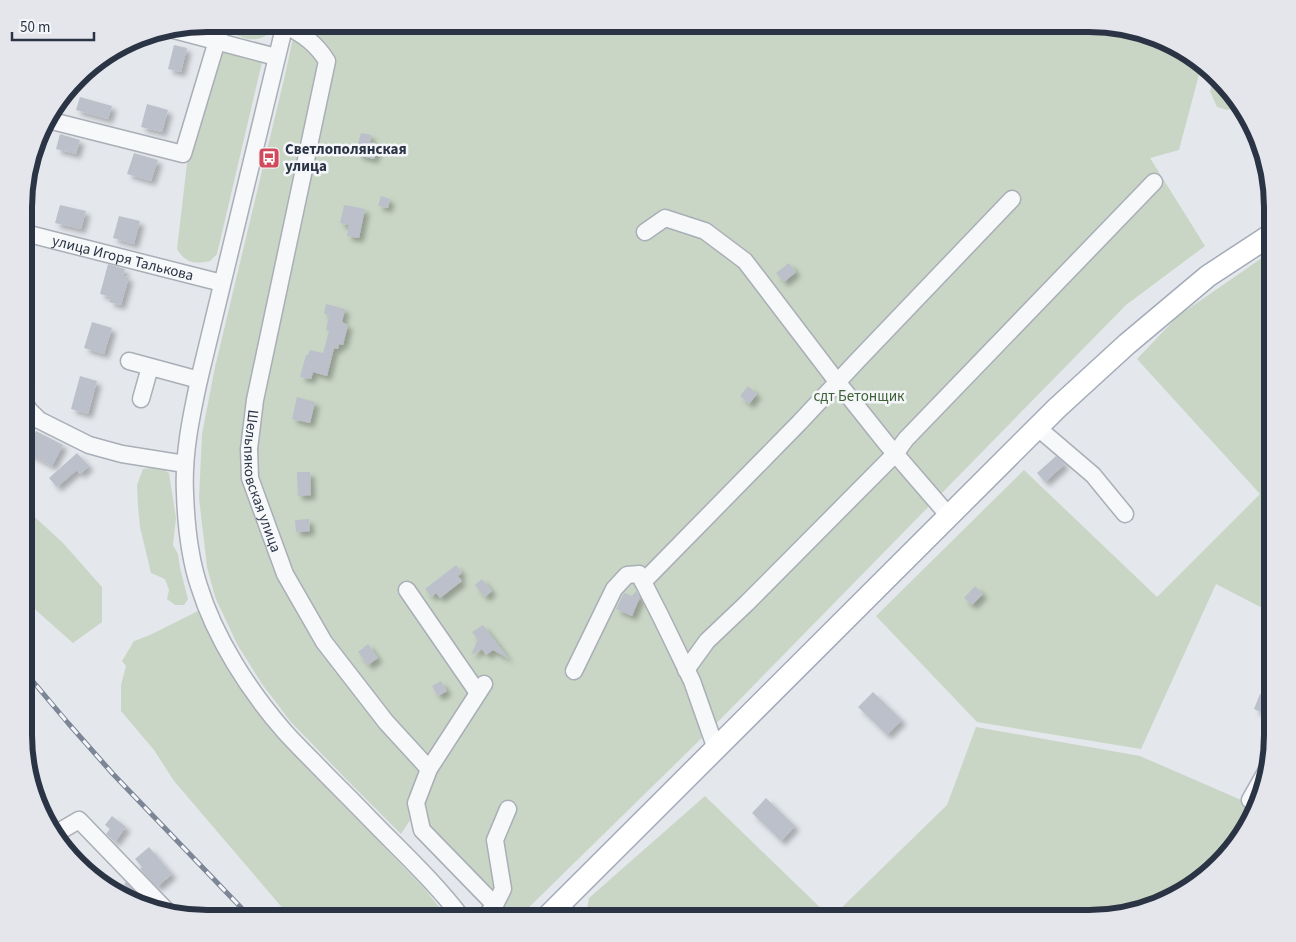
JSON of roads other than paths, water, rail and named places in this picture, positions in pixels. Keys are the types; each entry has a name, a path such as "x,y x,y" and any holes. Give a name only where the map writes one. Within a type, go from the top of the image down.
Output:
{"main road":[{"path":"563,909 716,749 1038,428 1127,344 1186,294 1208,276 1263,240"}],"street":[{"path":"55,122 183,154 219,32"},
{"path":"283,32 191,417 185,464 184,492 188,532 198,585 216,629 238,668 260,701 285,732 456,909"},
{"name":"Шельпяковская улица","path":"299,32 307,37 327,61 255,400 248,449 250,478 285,574 324,642 386,722 429,770"},
{"path":"188,34 276,57"},
{"path":"686,670 707,641 895,454 906,439 1154,182"},
{"path":"643,582 799,424 1012,199"},
{"path":"645,232 665,218 705,231 745,261 895,454 949,516"},
{"name":"улица Игоря Талькова","path":"32,235 222,283"},
{"path":"129,361 199,380"},
{"path":"141,399 150,367"},
{"path":"32,413 39,420 89,445 122,454 185,464"},
{"path":"1038,428 1093,476 1125,514"},
{"path":"574,671 614,589 627,575 639,574 692,681 716,749"},
{"path":"407,590 481,688 429,770 416,803 422,830 495,905"},
{"path":"491,909 503,889 495,840 508,808"},
{"path":"61,830 78,820 159,902"}],"railway":[{"path":"33,681 113,774 242,909"}],"place":[{"name":"Светлополянская улица","path":"269,158"}],"park label":[{"name":"сдт Бетонщик","path":"859,396"}]}
